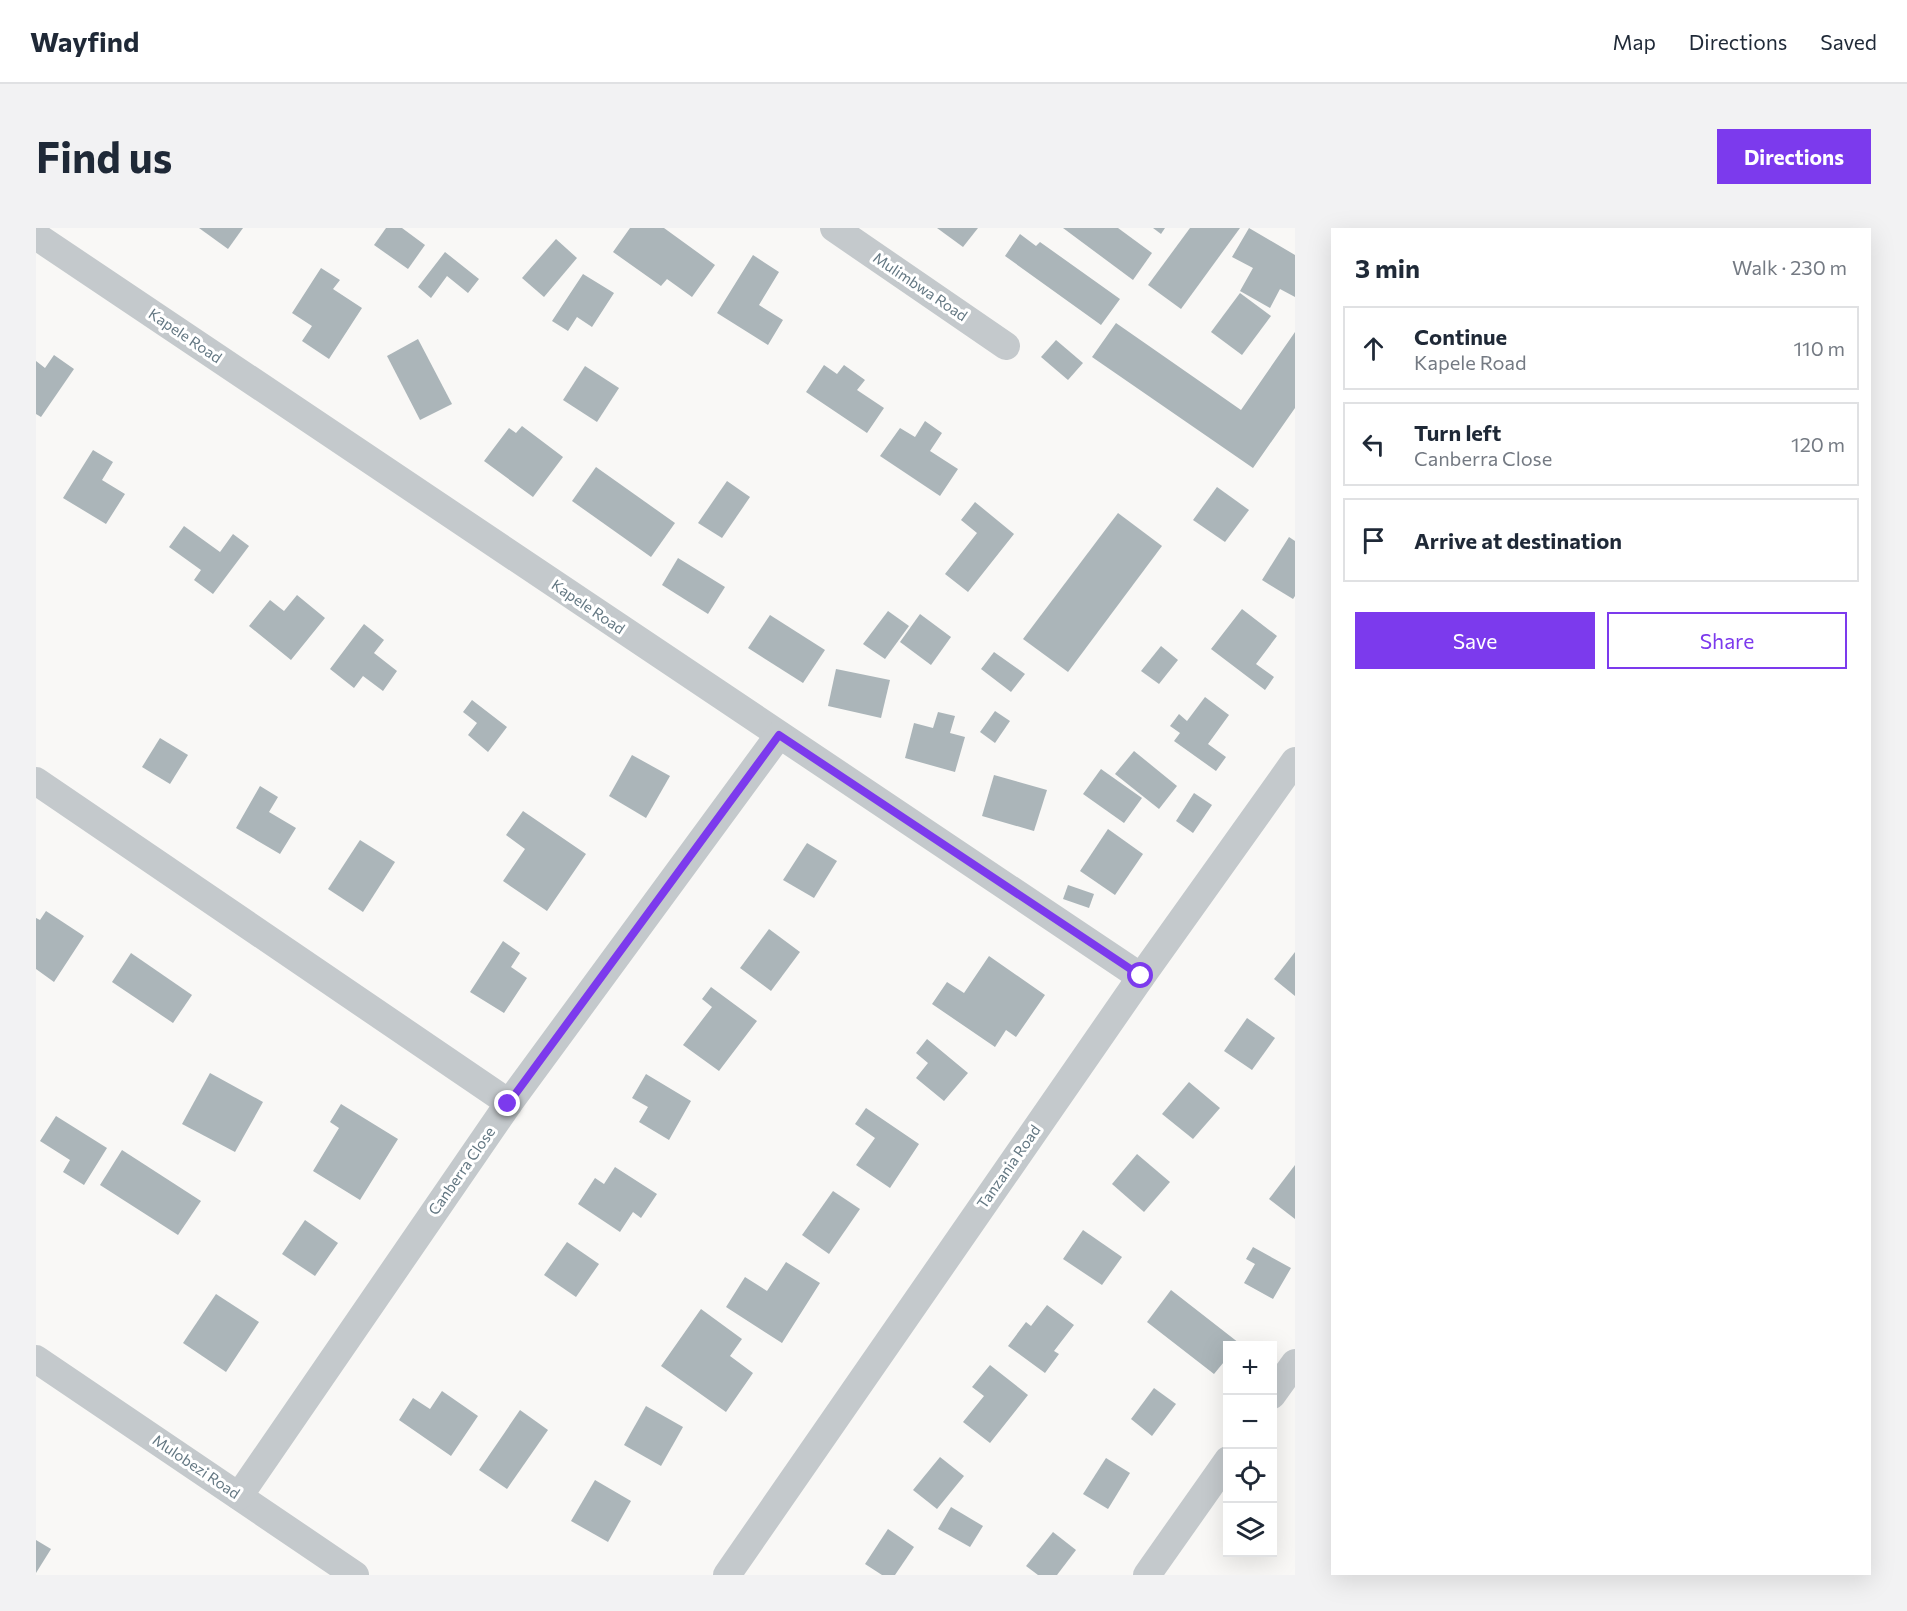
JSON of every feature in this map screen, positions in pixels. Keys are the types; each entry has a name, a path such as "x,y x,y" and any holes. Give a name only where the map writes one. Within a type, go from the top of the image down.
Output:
{"street":[{"name":"Mulimbwa Road","path":"834,228 1006,346"},
{"name":"Kapele Road","path":"36,236 1141,976"},
{"name":"Canberra Close","path":"239,1496 508,1104 779,735"},
{"name":"Tanzania Road","path":"727,1575 1141,976 1295,761"},
{"path":"36,781 508,1104"},
{"name":"Mulobezi Road","path":"36,1359 355,1575"},
{"path":"1277,1388 1295,1363"},
{"path":"1148,1575 1223,1466"}],"building":[{"path":"199,228 243,228 228,249"},
{"path":"386,228 402,228 425,245 408,269 374,245"},
{"path":"630,228 664,228 715,265 692,297 667,279 661,286 613,252"},
{"path":"937,228 978,228 963,247"},
{"path":"1063,228 1118,228 1152,253 1133,280"},
{"path":"1153,228 1165,228 1161,234"},
{"path":"1190,228 1240,228 1181,309 1148,285"},
{"path":"1249,228 1295,255 1295,297 1280,289 1270,308 1240,291 1253,268 1232,257"},
{"path":"1020,234 1036,246 1040,242 1120,299 1101,325 1005,256"},
{"path":"556,239 577,258 544,297 522,278"},
{"path":"445,252 479,279 468,293 447,276 431,298 418,287"},
{"path":"753,255 779,272 759,305 783,320 768,345 717,313"},
{"path":"321,268 340,280 333,289 362,308 329,359 302,341 312,326 292,313"},
{"path":"583,274 614,293 592,327 577,317 568,331 552,321"},
{"path":"1240,293 1271,316 1242,355 1211,332"},
{"path":"1116,323 1241,410 1295,332 1295,408 1253,468 1092,357"},
{"path":"418,339 452,404 420,420 387,356"},
{"path":"1056,340 1083,363 1068,380 1041,357"},
{"path":"54,355 74,369 41,417 36,414 36,361 45,368"},
{"path":"824,365 837,374 844,365 865,380 857,390 884,408 867,433 806,392"},
{"path":"585,366 619,388 597,422 563,400"},
{"path":"925,421 942,433 930,451 958,469 940,496 880,456 900,428 915,437"},
{"path":"522,426 563,457 533,497 484,461 509,428 516,433"},
{"path":"93,450 113,462 102,480 125,494 106,524 63,498"},
{"path":"596,467 675,523 651,557 572,501"},
{"path":"727,481 750,497 722,538 698,523"},
{"path":"1217,487 1249,510 1225,542 1193,520"},
{"path":"975,502 1014,534 968,592 945,574 977,533 961,520"},
{"path":"1118,513 1162,546 1068,672 1023,639"},
{"path":"184,526 220,552 233,534 249,546 213,594 194,580 201,570 169,547"},
{"path":"1289,537 1295,541 1295,596 1293,599 1262,580"},
{"path":"678,558 725,587 708,614 662,585"},
{"path":"297,595 325,618 291,660 249,626 270,600 284,611"},
{"path":"1242,609 1277,636 1256,664 1274,677 1265,690 1211,649"},
{"path":"888,611 909,626 885,659 863,644"},
{"path":"920,614 951,637 931,665 900,642"},
{"path":"770,615 825,650 803,683 748,648"},
{"path":"364,624 384,640 374,653 397,671 383,691 363,676 354,688 330,669"},
{"path":"1161,646 1178,660 1159,684 1141,671"},
{"path":"994,652 1025,674 1011,692 981,669"},
{"path":"836,669 890,680 881,718 828,706"},
{"path":"1205,697 1229,715 1208,744 1226,757 1216,771 1174,741 1180,733 1170,726 1179,714 1187,721"},
{"path":"472,700 507,727 488,752 468,735 477,723 463,712"},
{"path":"995,711 1010,721 995,743 980,732"},
{"path":"938,712 955,716 950,733 965,737 955,772 905,758 914,723 933,728"},
{"path":"160,738 188,755 170,784 142,767"},
{"path":"1134,751 1177,786 1159,809 1115,774"},
{"path":"632,755 670,776 646,818 609,796"},
{"path":"1101,769 1142,798 1124,823 1083,794"},
{"path":"994,775 1047,790 1034,831 982,816"},
{"path":"260,786 278,797 269,812 296,828 280,854 236,828"},
{"path":"1194,793 1212,805 1193,833 1176,821"},
{"path":"523,811 586,854 547,911 503,881 525,849 506,835"},
{"path":"1108,829 1143,854 1115,895 1080,871"},
{"path":"360,840 395,862 363,912 328,889"},
{"path":"807,843 837,861 814,898 783,880"},
{"path":"1068,885 1094,894 1089,908 1063,899"},
{"path":"46,911 84,936 54,982 36,969 36,918 40,920"},
{"path":"769,929 800,952 771,991 740,968"},
{"path":"503,941 520,953 511,967 527,978 504,1013 470,992"},
{"path":"1295,952 1295,996 1274,979"},
{"path":"131,953 192,995 173,1023 112,982"},
{"path":"989,956 1045,995 1016,1037 1006,1030 995,1047 932,1004 947,982 964,993"},
{"path":"711,987 757,1021 719,1071 683,1045 712,1007 702,999"},
{"path":"1247,1018 1275,1038 1252,1070 1224,1051"},
{"path":"927,1039 968,1073 944,1101 916,1078 928,1063 916,1053"},
{"path":"210,1073 263,1102 235,1152 182,1124"},
{"path":"646,1074 691,1101 669,1140 639,1122 648,1107 632,1098"},
{"path":"1189,1082 1220,1108 1193,1139 1162,1114"},
{"path":"341,1104 398,1139 360,1200 313,1171 339,1128 330,1122"},
{"path":"866,1108 919,1144 890,1188 856,1165 875,1138 855,1124"},
{"path":"56,1116 107,1148 84,1185 63,1172 70,1160 40,1141"},
{"path":"122,1150 201,1201 178,1235 100,1185"},
{"path":"1137,1154 1170,1182 1144,1212 1112,1184"},
{"path":"1295,1165 1295,1219 1269,1199"},
{"path":"615,1167 657,1194 641,1218 633,1212 620,1232 578,1204 595,1178 604,1184"},
{"path":"833,1191 860,1209 829,1254 802,1235"},
{"path":"305,1220 338,1243 315,1276 282,1254"},
{"path":"1083,1230 1122,1257 1102,1285 1063,1259"},
{"path":"567,1242 599,1264 576,1297 544,1275"},
{"path":"1253,1247 1291,1268 1273,1299 1244,1283 1255,1264 1246,1259"},
{"path":"786,1262 820,1283 782,1343 726,1307 745,1277 767,1291"},
{"path":"1171,1290 1236,1341 1223,1341 1223,1363 1214,1374 1147,1322"},
{"path":"216,1294 259,1322 226,1372 183,1343"},
{"path":"1047,1305 1074,1325 1054,1351 1059,1354 1045,1373 1008,1346 1026,1322 1031,1326"},
{"path":"701,1309 742,1339 730,1356 753,1373 726,1412 661,1366"},
{"path":"990,1365 1028,1395 990,1443 963,1422 984,1396 972,1387"},
{"path":"1154,1388 1176,1404 1152,1436 1131,1419"},
{"path":"442,1391 478,1416 451,1456 399,1420 413,1398 430,1409"},
{"path":"646,1406 683,1427 661,1466 624,1445"},
{"path":"520,1410 548,1430 507,1489 479,1470"},
{"path":"940,1457 964,1476 937,1509 913,1490"},
{"path":"1106,1458 1130,1473 1108,1509 1083,1494"},
{"path":"595,1480 631,1501 608,1542 571,1521"},
{"path":"951,1507 983,1526 970,1547 938,1529"},
{"path":"888,1529 914,1547 895,1575 882,1575 865,1564"},
{"path":"1053,1532 1076,1550 1057,1575 1038,1575 1026,1566"},
{"path":"36,1540 51,1549 36,1573"}],"route":[{"path":"508,1104 779,735 1141,976"}]}
